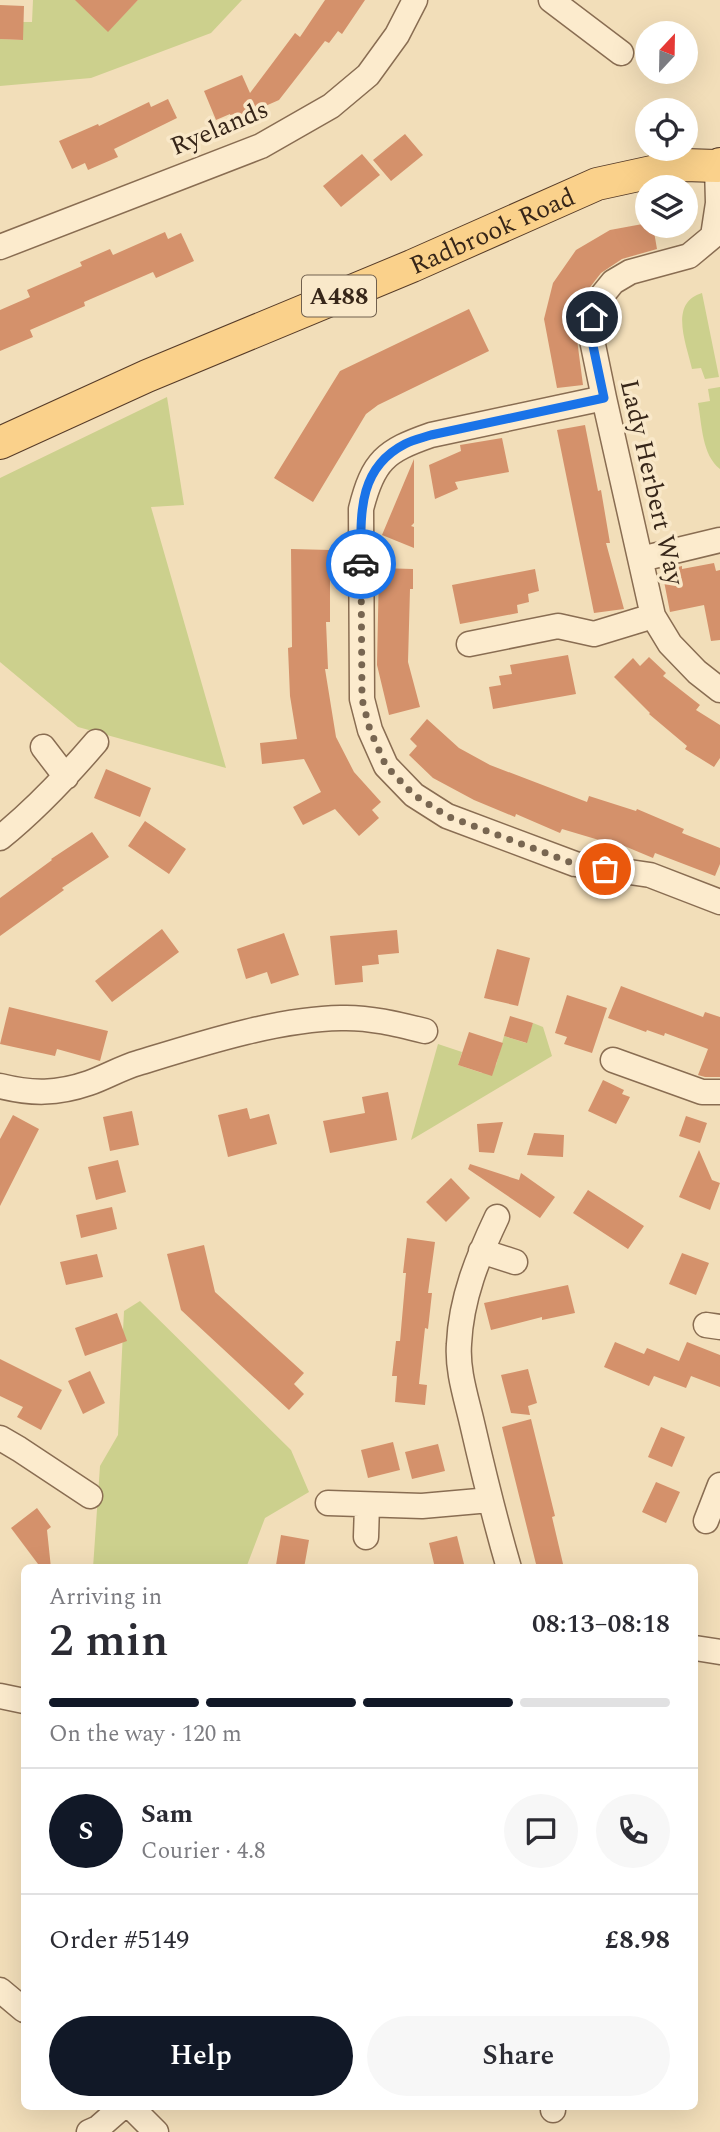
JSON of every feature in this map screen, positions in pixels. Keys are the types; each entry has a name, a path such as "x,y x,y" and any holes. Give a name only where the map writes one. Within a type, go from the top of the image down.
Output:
{"main road":[{"name":"Radbrook Road","path":"0,443 146,376 412,266 597,184 684,164 718,165"}],"street":[{"name":"Ryelands","path":"0,247 261,146 331,106 368,75 397,35 415,0"},
{"path":"551,0 621,53"},
{"name":"Lady Herbert Way","path":"718,165 718,203 713,236 689,256 630,272 613,282 600,299 592,317 592,341 653,616 670,644 720,690"},
{"path":"604,398 431,435 405,444 382,460 368,482 361,509 362,699 370,730 386,766 414,795 447,816 575,864 649,875 720,902"},
{"path":"641,559 720,540"},
{"path":"470,644 558,626 594,634 653,616"},
{"path":"0,838 34,810 96,742"},
{"path":"43,747 66,777"},
{"path":"0,1086 24,1092 55,1092 196,1046 284,1024 342,1018 398,1024 425,1031"},
{"path":"613,1060 702,1092 720,1092"},
{"path":"497,1217 469,1284 461,1317 458,1346 461,1373 490,1500 508,1564"},
{"path":"481,1251 514,1262"},
{"path":"0,1438 74,1474 90,1496"},
{"path":"706,1521 720,1485"},
{"path":"328,1503 422,1506 490,1500"},
{"path":"366,1537 367,1505"},
{"path":"698,1648 720,1652"},
{"path":"0,1696 21,1700"},
{"path":"0,1990 21,2008"},
{"path":"89,2132 98,2128 119,2110"},
{"path":"134,2110 156,2132"}],"green space":[{"path":"33,0 83,0 108,31 138,0 242,0 211,33 91,78 0,86 0,39 22,40 23,22 32,22"},
{"path":"702,293 719,377 705,379 701,368 692,369 682,326 685,306 692,298"},
{"path":"720,387 720,469 706,448 698,403 710,401 708,389"},
{"path":"167,397 184,505 151,507 226,768 78,727 0,662 0,478"},
{"path":"533,1023 543,1027 552,1056 411,1140 438,1044 462,1052 458,1065 482,1073 496,1065 504,1036 526,1043"},
{"path":"140,1301 291,1450 309,1492 265,1518 248,1564 93,1564 100,1466 118,1435 124,1311"}],"building":[{"path":"75,0 138,0 108,32"},
{"path":"325,0 365,0 342,34 338,31 329,43 325,41 279,100 227,123 230,114 216,120 204,91 242,75 250,93 295,33 300,37"},
{"path":"0,5 24,6 23,40 0,39"},
{"path":"168,99 177,118 114,149 118,157 88,170 85,163 72,169 59,141 98,124 99,126 149,102 151,107"},
{"path":"405,134 423,155 391,181 373,160"},
{"path":"362,154 380,175 341,207 323,186"},
{"path":"635,225 635,238 655,238 657,249 622,259 601,273 586,290 578,312 576,332 583,385 557,388 544,319 553,283 576,250 610,230"},
{"path":"165,232 168,239 181,233 194,261 156,278 153,272 84,302 85,306 30,330 33,337 0,351 0,310 30,297 27,290 82,266 80,262 110,249 113,255"},
{"path":"469,309 489,351 378,405 366,414 313,502 274,478 340,371"},
{"path":"585,425 598,491 601,490 610,543 606,543 624,609 594,613 557,430"},
{"path":"502,438 509,472 455,482 458,489 435,499 429,465 461,451 460,445"},
{"path":"414,459 414,523 411,526 414,527 414,548 382,535"},
{"path":"291,549 330,550 330,622 326,622 328,669 325,669 336,737 354,772 381,802 372,810 379,818 359,836 335,809 303,825 293,807 321,792 304,759 262,764 260,743 297,739 290,696 288,648 292,647"},
{"path":"714,563 716,571 720,570 720,640 711,641 704,605 670,612 662,571"},
{"path":"379,568 413,569 408,662 420,707 389,715 377,665"},
{"path":"535,569 539,591 528,594 529,602 517,605 518,613 460,624 452,585"},
{"path":"568,655 576,694 493,709 489,687 501,685 499,676 512,674 510,665"},
{"path":"649,657 666,673 663,676 700,705 696,710 720,725 720,758 714,767 685,749 687,746 649,714 614,677 633,658 640,666"},
{"path":"427,719 459,748 490,765 587,802 589,796 636,811 637,809 684,829 682,833 720,848 720,864 715,876 655,853 653,858 610,840 609,843 562,829 560,833 474,800 433,778 409,755 417,746 410,739"},
{"path":"106,769 151,788 140,817 94,798"},
{"path":"145,821 186,849 169,874 128,846"},
{"path":"92,832 109,857 62,888 64,890 0,936 0,898"},
{"path":"162,929 179,952 112,1002 95,981"},
{"path":"397,930 399,953 378,955 379,964 362,966 363,982 335,985 330,936"},
{"path":"284,933 299,975 271,984 267,972 246,979 237,949"},
{"path":"497,949 530,958 518,1006 484,998"},
{"path":"621,986 703,1017 705,1012 720,1017 720,1077 698,1075 708,1049 665,1033 664,1036 647,1030 646,1032 608,1018"},
{"path":"567,995 607,1008 592,1053 564,1044 567,1037 555,1033"},
{"path":"9,1007 108,1031 100,1061 57,1049 55,1056 0,1044"},
{"path":"510,1016 533,1023 527,1043 504,1036"},
{"path":"469,1032 503,1043 492,1076 458,1065"},
{"path":"603,1080 624,1090 622,1094 630,1097 616,1124 588,1111"},
{"path":"388,1092 397,1140 330,1153 323,1121 365,1113 362,1097"},
{"path":"247,1108 250,1119 269,1114 277,1144 228,1157 218,1115"},
{"path":"132,1111 139,1145 110,1151 103,1117"},
{"path":"13,1115 39,1129 0,1206 0,1139"},
{"path":"686,1116 707,1123 700,1143 679,1136"},
{"path":"503,1122 494,1153 479,1152 477,1124"},
{"path":"534,1133 564,1135 563,1157 527,1155"},
{"path":"699,1150 712,1180 720,1183 710,1210 679,1197"},
{"path":"118,1160 126,1192 96,1200 88,1167"},
{"path":"470,1164 519,1180 521,1173 555,1197 540,1218 468,1169"},
{"path":"451,1178 470,1198 446,1222 426,1202"},
{"path":"588,1190 644,1226 628,1249 573,1213"},
{"path":"112,1207 117,1229 81,1238 76,1215"},
{"path":"407,1238 435,1242 428,1293 432,1293 428,1329 425,1328 419,1384 427,1385 425,1405 395,1402 397,1376 392,1376 396,1341 400,1341"},
{"path":"204,1245 215,1292 304,1373 294,1384 304,1394 289,1410 181,1310 167,1254"},
{"path":"682,1253 709,1263 696,1295 669,1284"},
{"path":"97,1254 103,1277 66,1285 60,1262"},
{"path":"568,1285 575,1313 542,1320 542,1317 491,1330 484,1303"},
{"path":"117,1313 127,1341 85,1356 75,1328"},
{"path":"615,1342 644,1354 647,1348 679,1361 687,1342 720,1355 720,1387 691,1376 686,1388 654,1376 649,1386 604,1367"},
{"path":"0,1359 62,1390 41,1430 17,1417 23,1407 0,1396"},
{"path":"528,1369 537,1403 528,1406 530,1415 511,1413 501,1375"},
{"path":"90,1371 105,1403 83,1414 68,1381"},
{"path":"531,1419 555,1516 552,1517 563,1564 536,1564 502,1427"},
{"path":"661,1427 685,1437 672,1467 648,1457"},
{"path":"393,1442 400,1470 368,1478 361,1450"},
{"path":"438,1444 445,1471 412,1479 405,1452"},
{"path":"656,1482 680,1492 666,1523 642,1512"},
{"path":"37,1508 51,1527 47,1530 51,1564 38,1564 11,1528"},
{"path":"281,1535 309,1540 305,1564 276,1564"},
{"path":"457,1536 464,1564 434,1564 429,1543"}],"way so far":[{"path":"361,564 362,699 370,730 386,766 414,795 447,816 575,864 605,869"}],"route":[{"path":"361,564 361,509 368,482 382,460 393,452 405,444 431,435 604,398 592,341 592,317"}]}
